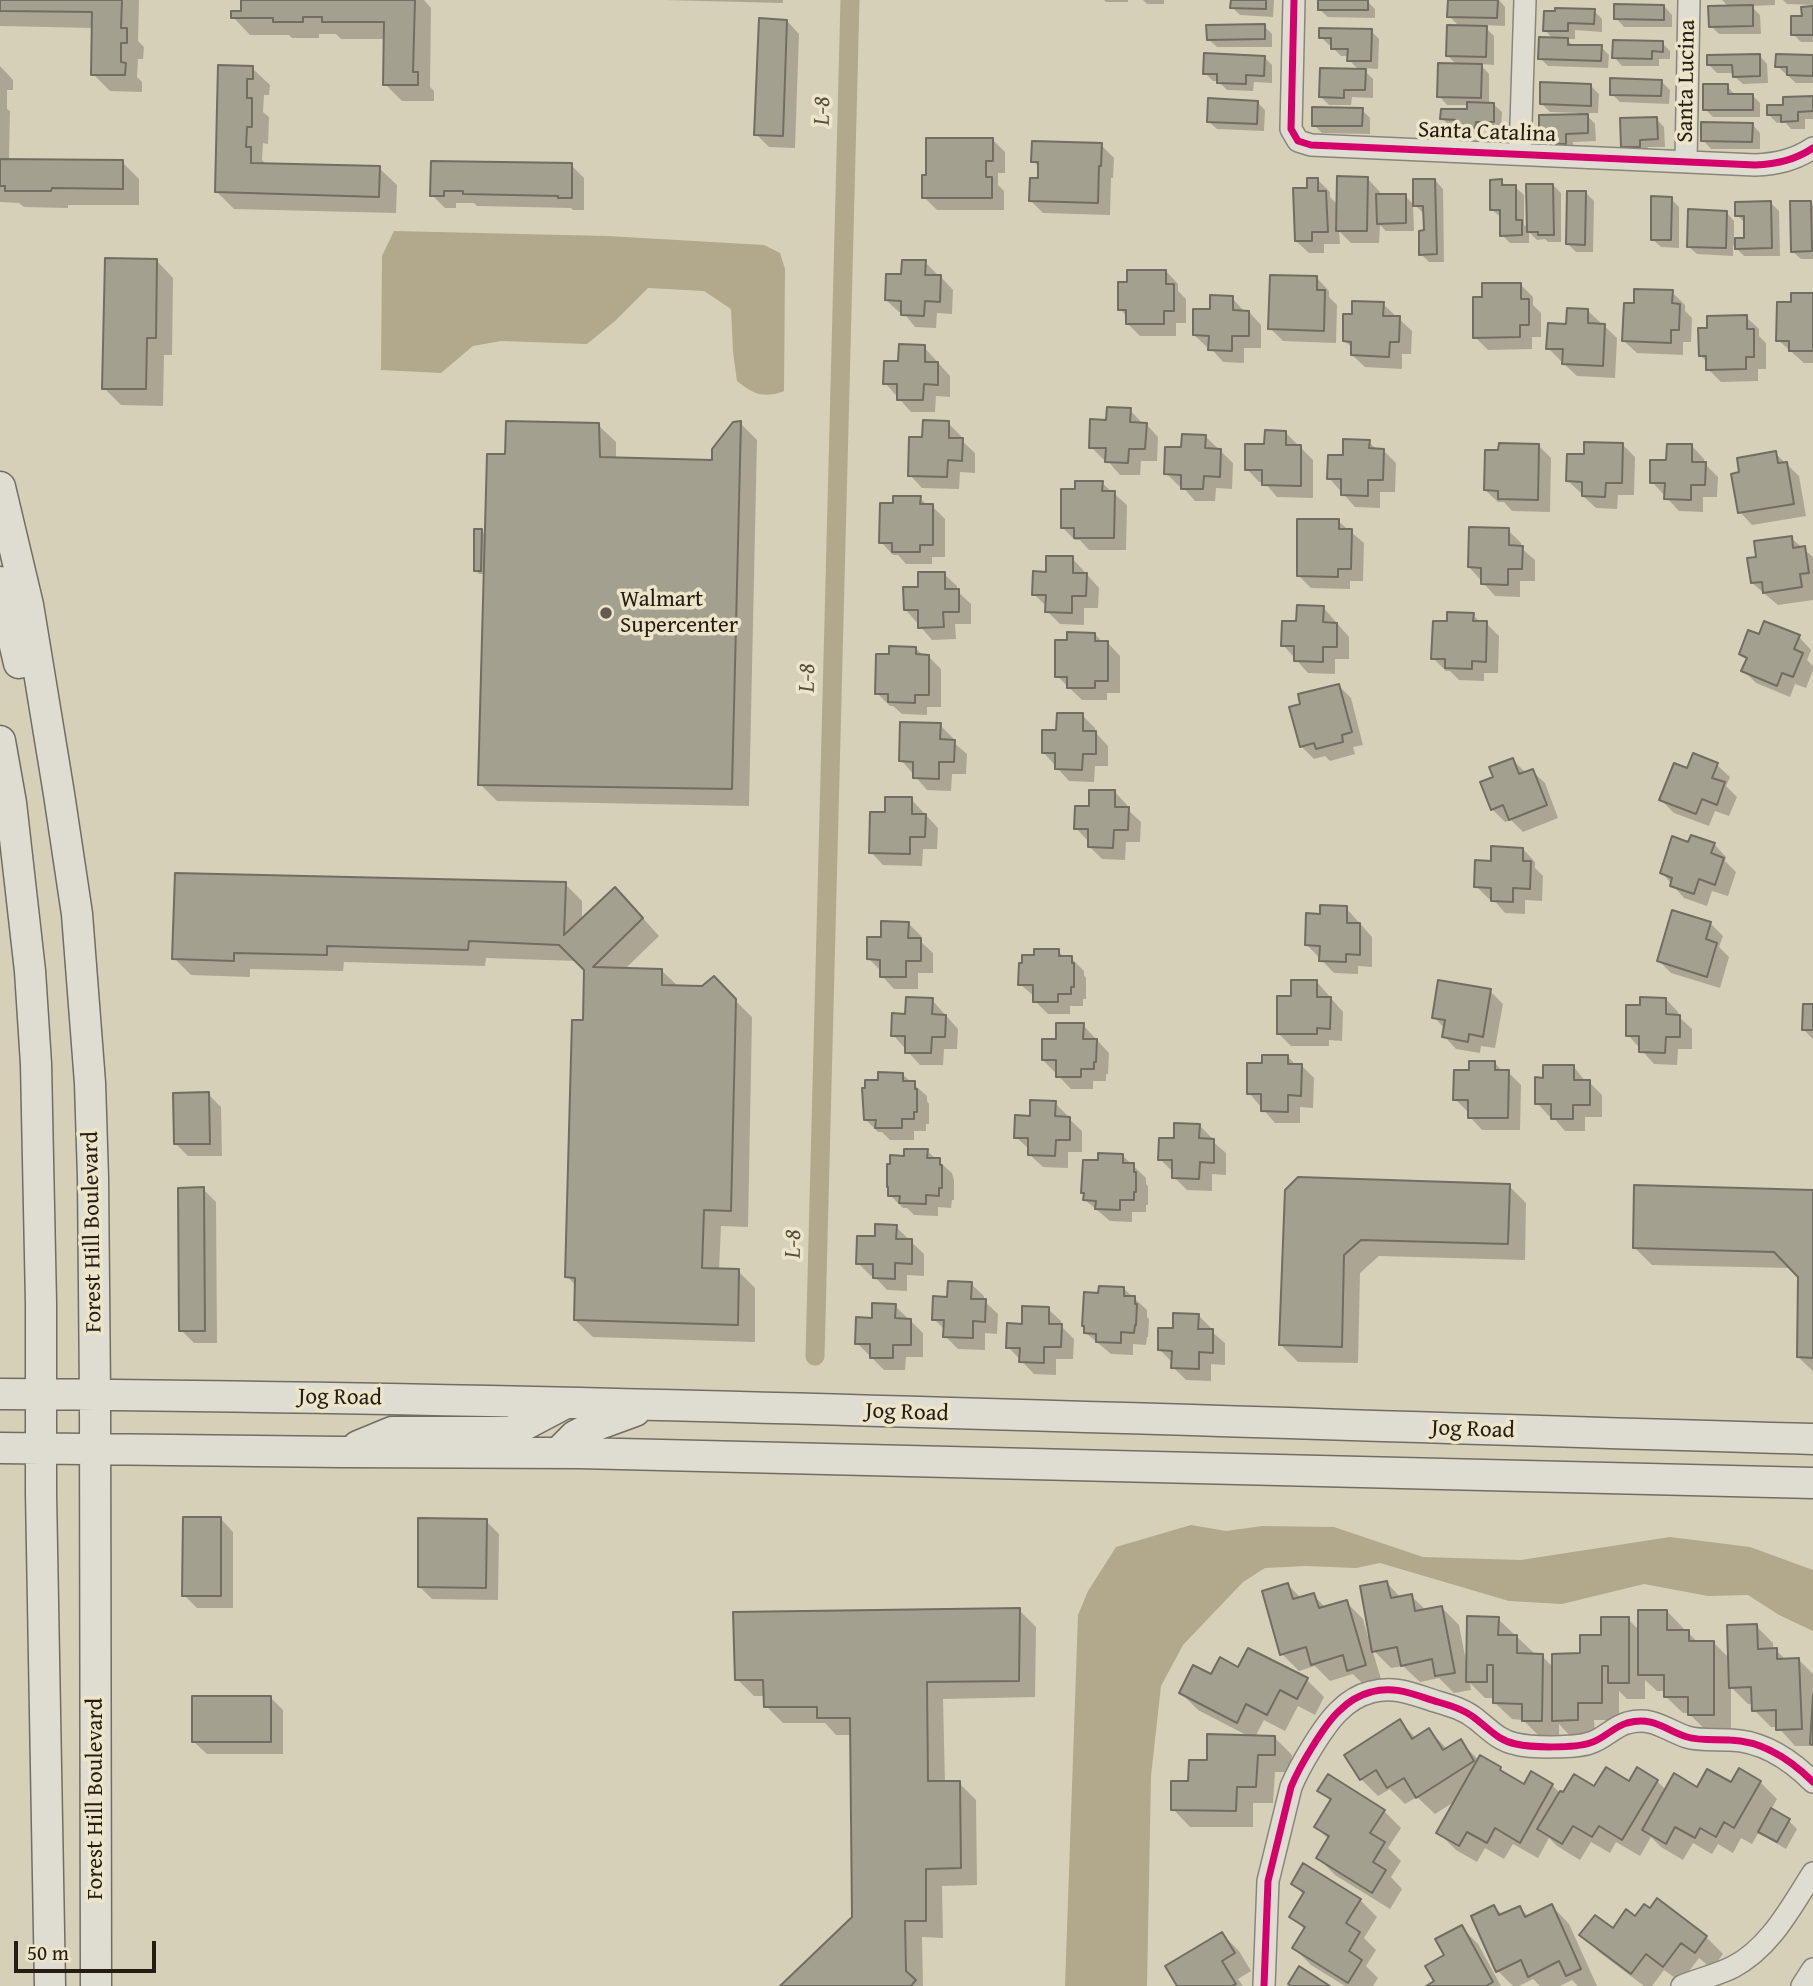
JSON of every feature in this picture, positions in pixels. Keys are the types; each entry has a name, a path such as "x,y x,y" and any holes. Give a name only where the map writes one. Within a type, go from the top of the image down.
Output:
{"main road":[{"name":"Forest Hill Boulevard","path":"0,486 28,606 59,794 77,914 90,1083 95,1395 96,1986"},
{"path":"0,582 19,662 59,794"},
{"name":"Forest Hill Boulevard","path":"0,741 11,803 30,971 36,1064 50,1986"},
{"name":"Jog Road","path":"0,1394 652,1405 1813,1439"},
{"path":"341,1452 392,1432 511,1432 565,1403"},
{"path":"558,1453 575,1436 594,1426 652,1405"},
{"name":"Jog Road","path":"0,1448 558,1453 1813,1483"}],"street":[{"name":"Santa Catalina","path":"1294,0 1291,129 1298,141 1311,145 1770,164 1791,159 1813,148"},
{"path":"1520,154 1525,0"},
{"name":"Santa Lucina","path":"1686,161 1689,0"},
{"path":"1264,1986 1268,1881 1292,1787 1297,1774 1329,1723 1338,1712 1360,1696 1386,1690 1412,1693 1465,1711 1500,1739 1528,1746 1577,1746 1591,1743 1626,1723 1653,1722 1690,1738 1751,1742 1779,1756 1813,1782"},
{"path":"1682,1986 1745,1961 1771,1936 1813,1873"},
{"path":"1802,1986 1813,1969"}],"shaded area":[{"path":"394,231 607,236 764,245 780,253 785,269 784,391 770,395 759,394 737,381 731,309 704,291 648,288 587,344 501,341 473,346 441,373 381,370 382,256"},
{"path":"1191,1525 1226,1531 1262,1526 1334,1527 1423,1557 1521,1560 1670,1537 1750,1547 1813,1570 1813,1631 1779,1615 1748,1595 1708,1596 1644,1584 1562,1604 1509,1601 1380,1563 1356,1568 1265,1568 1243,1582 1183,1645 1161,1686 1151,1776 1147,1986 1065,1986 1078,1615 1088,1591 1116,1547"}],"building":[{"path":"0,0 122,0 121,28 127,28 127,43 121,43 121,62 126,63 125,75 91,75 92,12 0,11"},
{"path":"241,0 415,0 413,72 418,72 418,85 383,85 384,22 322,22 322,17 303,17 303,22 273,22 273,18 231,18 231,11 241,11"},
{"path":"1231,0 1266,0 1266,9 1230,8"},
{"path":"1318,0 1368,0 1368,10 1318,10"},
{"path":"1448,0 1498,0 1497,18 1447,17"},
{"path":"1614,4 1664,5 1664,20 1614,19"},
{"path":"1753,5 1753,26 1709,27 1708,6"},
{"path":"1813,6 1813,35 1791,35 1791,16 1802,16 1801,7"},
{"path":"1555,8 1595,9 1594,24 1568,23 1568,31 1543,31 1544,11 1555,11"},
{"path":"759,18 787,20 783,136 754,135"},
{"path":"1265,24 1265,39 1207,40 1206,25"},
{"path":"1447,25 1487,26 1486,57 1446,56"},
{"path":"1319,28 1372,29 1371,61 1347,61 1348,49 1331,49 1331,38 1319,38"},
{"path":"1539,37 1568,38 1568,45 1602,45 1601,61 1538,59"},
{"path":"1613,40 1663,41 1663,52 1652,51 1652,59 1612,58"},
{"path":"1204,53 1265,56 1264,76 1246,75 1246,84 1217,83 1217,74 1203,74"},
{"path":"1760,54 1760,76 1733,77 1732,65 1707,65 1707,55"},
{"path":"1776,54 1813,55 1813,76 1787,75 1787,67 1775,67"},
{"path":"1438,63 1482,64 1481,98 1437,97"},
{"path":"218,65 253,66 253,79 247,79 247,98 252,98 252,127 247,127 246,147 251,147 251,163 380,166 379,197 215,192"},
{"path":"1320,68 1366,69 1365,90 1344,90 1344,98 1319,97"},
{"path":"1610,78 1662,80 1661,96 1610,95"},
{"path":"1540,82 1591,84 1591,106 1540,104"},
{"path":"1703,84 1728,84 1728,94 1753,94 1753,110 1703,110"},
{"path":"1813,96 1813,111 1798,112 1798,121 1781,122 1781,115 1767,115 1767,105 1783,105 1783,97"},
{"path":"1208,98 1258,101 1257,124 1207,122"},
{"path":"1467,102 1494,103 1494,122 1476,122 1475,128 1457,127 1457,120 1440,119 1441,109 1467,109"},
{"path":"1312,107 1363,108 1362,126 1312,126"},
{"path":"1588,114 1588,133 1566,134 1566,144 1539,144 1539,115"},
{"path":"1657,117 1658,139 1640,140 1640,147 1621,147 1620,118"},
{"path":"1701,122 1753,123 1752,142 1701,141"},
{"path":"926,138 993,138 993,161 986,161 986,177 992,177 992,198 922,198 922,175 926,175"},
{"path":"1032,141 1102,143 1098,203 1029,201 1030,178 1038,178 1038,162 1031,162"},
{"path":"0,159 123,160 123,189 52,188 51,191 5,191 5,186 0,186"},
{"path":"431,161 572,163 572,198 463,194 463,191 444,191 444,196 430,196"},
{"path":"1337,176 1368,177 1367,231 1336,231"},
{"path":"1307,178 1318,178 1318,191 1326,191 1328,232 1312,232 1312,241 1295,241 1293,188 1307,188"},
{"path":"1413,179 1435,179 1437,254 1419,255 1419,231 1424,230 1423,206 1413,206"},
{"path":"1502,179 1502,185 1516,185 1516,220 1522,220 1522,235 1500,236 1500,210 1490,210 1490,180"},
{"path":"1526,184 1553,184 1554,235 1527,232"},
{"path":"1567,191 1586,191 1585,245 1566,244"},
{"path":"1376,194 1406,194 1406,223 1377,224"},
{"path":"1651,196 1672,197 1671,240 1651,240"},
{"path":"1771,201 1772,248 1735,249 1735,238 1744,238 1744,216 1735,216 1735,202"},
{"path":"1790,201 1811,201 1812,251 1791,252"},
{"path":"1688,209 1727,211 1726,248 1687,247"},
{"path":"105,258 157,259 156,338 147,338 146,389 102,389"},
{"path":"902,260 926,260 925,275 941,275 940,302 925,301 924,316 901,315 901,301 885,300 886,274 901,274"},
{"path":"1127,270 1166,270 1166,284 1174,284 1174,311 1164,311 1164,324 1126,324 1126,310 1118,310 1118,282 1127,282"},
{"path":"1270,275 1317,276 1317,290 1325,290 1324,331 1268,329"},
{"path":"1482,283 1521,283 1521,299 1529,299 1529,325 1520,325 1520,337 1473,338 1473,297 1482,297"},
{"path":"1634,289 1673,290 1672,303 1680,304 1679,330 1671,330 1671,343 1622,341 1624,303 1634,303"},
{"path":"1791,293 1813,293 1813,351 1789,351 1789,341 1776,341 1777,302 1791,302"},
{"path":"1210,295 1233,296 1233,310 1249,311 1249,336 1232,336 1232,351 1208,350 1209,336 1193,335 1193,309 1210,309"},
{"path":"1352,301 1384,302 1383,316 1400,316 1399,342 1390,342 1389,357 1351,355 1351,342 1343,341 1343,314 1352,314"},
{"path":"1567,308 1588,309 1588,323 1605,324 1603,366 1562,364 1563,349 1546,349 1548,323 1566,324"},
{"path":"1747,315 1747,329 1754,329 1754,357 1746,357 1746,369 1706,370 1706,356 1699,356 1698,328 1707,328 1707,316"},
{"path":"899,344 925,345 925,362 938,362 938,385 924,384 923,400 897,400 897,384 883,384 884,361 898,361"},
{"path":"1107,407 1131,408 1130,422 1147,423 1145,449 1129,449 1128,463 1105,462 1106,448 1089,448 1090,419 1106,420"},
{"path":"923,420 949,421 949,438 963,438 962,461 948,460 947,477 908,476 909,437 922,437"},
{"path":"506,421 599,423 600,457 712,460 712,449 733,422 741,421 732,789 478,785 487,454 505,454"},
{"path":"1265,430 1286,431 1286,445 1301,445 1301,486 1262,485 1262,470 1245,470 1245,444 1264,444"},
{"path":"1182,434 1206,435 1205,448 1221,449 1220,477 1204,476 1203,489 1181,489 1181,475 1164,474 1165,447 1181,447"},
{"path":"1343,439 1370,440 1369,448 1384,449 1383,480 1368,480 1368,496 1341,495 1341,479 1327,479 1328,455 1343,455"},
{"path":"1584,442 1623,443 1622,483 1606,483 1605,497 1582,496 1582,482 1566,481 1567,454 1584,454"},
{"path":"1499,443 1539,444 1538,500 1498,499 1498,491 1484,490 1485,450 1498,450"},
{"path":"1667,444 1692,444 1692,462 1706,462 1705,485 1691,485 1691,500 1664,499 1665,483 1650,483 1650,460 1666,460"},
{"path":"1776,451 1778,463 1787,462 1794,504 1738,513 1731,474 1739,472 1737,458"},
{"path":"1075,481 1103,481 1102,491 1115,491 1114,538 1074,538 1074,528 1061,528 1061,489 1075,489"},
{"path":"893,496 921,496 920,504 933,504 933,545 920,545 920,552 892,552 892,543 879,543 880,503 893,503"},
{"path":"1297,519 1339,519 1339,529 1352,529 1351,569 1338,569 1338,577 1297,576"},
{"path":"1469,527 1509,528 1509,545 1523,546 1522,569 1508,569 1508,585 1481,584 1481,568 1468,567"},
{"path":"474,529 482,529 481,571 474,571"},
{"path":"1792,536 1793,548 1805,546 1809,573 1800,574 1802,587 1763,593 1762,582 1751,583 1747,558 1756,557 1754,541"},
{"path":"1046,556 1073,556 1073,573 1087,573 1086,596 1072,596 1072,613 1045,612 1046,595 1032,595 1033,571 1046,572"},
{"path":"918,572 945,572 945,589 959,589 959,612 943,612 944,627 918,628 918,610 904,610 903,587 918,587"},
{"path":"1297,605 1324,606 1323,622 1337,623 1337,647 1323,647 1323,662 1294,661 1294,646 1281,646 1282,621 1296,621"},
{"path":"1447,612 1474,613 1473,621 1487,621 1486,662 1472,661 1472,669 1445,668 1445,659 1431,659 1433,621 1447,621"},
{"path":"1764,621 1800,635 1794,649 1803,653 1793,677 1782,673 1777,686 1741,671 1747,658 1739,654 1748,630 1759,634"},
{"path":"1067,632 1095,633 1095,641 1108,641 1108,681 1095,681 1095,688 1067,688 1067,677 1055,677 1055,640 1067,640"},
{"path":"889,646 916,647 916,654 929,655 929,695 915,695 915,703 888,702 888,694 875,694 876,654 889,654"},
{"path":"1339,684 1352,732 1342,735 1343,742 1316,749 1314,743 1300,747 1289,707 1300,704 1298,694"},
{"path":"1057,713 1083,713 1083,731 1096,731 1096,754 1083,754 1082,770 1055,769 1055,753 1042,753 1042,730 1056,730"},
{"path":"900,722 941,723 940,739 955,740 954,762 939,762 939,779 913,778 913,762 899,761"},
{"path":"1693,753 1718,763 1712,778 1725,782 1717,805 1702,799 1696,814 1659,800 1674,763 1687,768"},
{"path":"1513,758 1519,774 1533,769 1547,805 1509,820 1503,805 1491,810 1480,782 1493,777 1489,767"},
{"path":"1089,790 1115,790 1115,807 1129,807 1128,830 1114,830 1113,848 1088,847 1088,829 1074,829 1075,806 1089,806"},
{"path":"885,797 912,797 912,814 926,814 925,837 910,837 910,854 869,853 870,812 885,812"},
{"path":"1691,835 1715,843 1711,853 1724,858 1715,885 1699,879 1694,894 1670,886 1672,878 1660,873 1672,836 1688,842"},
{"path":"1491,846 1523,848 1523,861 1531,861 1530,889 1513,888 1513,902 1491,901 1491,888 1474,887 1475,860 1491,861"},
{"path":"175,873 566,882 564,935 615,887 643,918 593,967 662,969 662,985 702,986 714,976 736,999 731,1211 704,1210 702,1268 739,1269 738,1325 574,1320 575,1278 565,1277 572,1020 583,1020 584,970 559,945 469,941 468,950 327,946 327,955 234,953 234,961 172,959"},
{"path":"1320,905 1347,906 1347,923 1360,923 1360,955 1346,954 1346,962 1319,961 1320,946 1305,945 1306,913 1320,914"},
{"path":"1672,910 1711,922 1706,939 1717,943 1707,977 1657,961"},
{"path":"881,921 909,922 908,938 921,938 921,961 906,961 906,977 880,977 880,960 867,959 867,937 881,937"},
{"path":"1034,949 1059,949 1059,956 1072,956 1074,987 1071,987 1071,994 1058,994 1058,1002 1033,1002 1033,985 1018,985 1022,955 1034,955"},
{"path":"1291,980 1317,980 1317,997 1331,997 1330,1029 1317,1028 1317,1034 1277,1034 1277,996 1291,996"},
{"path":"1438,980 1491,989 1483,1037 1469,1034 1468,1042 1442,1037 1445,1020 1432,1018"},
{"path":"906,997 933,998 932,1014 946,1015 945,1037 932,1037 931,1053 905,1053 905,1036 891,1036 892,1013 905,1014"},
{"path":"1640,997 1666,998 1666,1014 1680,1015 1680,1037 1666,1037 1665,1053 1639,1052 1639,1036 1626,1036 1626,1005 1640,1005"},
{"path":"1803,1004 1813,1004 1813,1030 1802,1030"},
{"path":"1056,1023 1084,1023 1083,1039 1097,1039 1094,1069 1081,1069 1081,1077 1056,1077 1056,1060 1042,1060 1042,1039 1056,1039"},
{"path":"1262,1055 1288,1055 1288,1064 1302,1064 1301,1096 1288,1095 1288,1112 1261,1111 1261,1094 1247,1094 1247,1063 1262,1063"},
{"path":"1469,1061 1495,1061 1495,1070 1509,1070 1508,1118 1468,1118 1468,1100 1453,1100 1454,1070 1469,1070"},
{"path":"1543,1065 1574,1065 1574,1080 1590,1080 1590,1105 1573,1105 1573,1119 1551,1119 1551,1104 1535,1104 1535,1077 1543,1078"},
{"path":"878,1072 903,1073 903,1081 915,1081 917,1112 914,1112 914,1119 902,1119 902,1128 875,1128 876,1120 864,1120 862,1088 865,1088 865,1080 878,1080"},
{"path":"209,1092 210,1144 174,1144 173,1093"},
{"path":"1030,1100 1056,1101 1055,1116 1070,1117 1070,1140 1056,1140 1055,1156 1028,1155 1028,1138 1014,1138 1015,1115 1030,1116"},
{"path":"1174,1123 1200,1124 1199,1138 1214,1139 1214,1163 1200,1162 1199,1179 1172,1178 1172,1160 1158,1160 1159,1138 1174,1138"},
{"path":"904,1149 928,1149 927,1158 940,1158 942,1188 939,1188 939,1196 926,1195 926,1204 899,1203 900,1196 888,1196 887,1164 890,1164 890,1155 904,1156"},
{"path":"1098,1153 1123,1154 1123,1163 1134,1163 1134,1200 1120,1200 1120,1210 1095,1209 1096,1201 1083,1200 1083,1160 1098,1160"},
{"path":"1298,1177 1510,1184 1508,1244 1361,1240 1344,1255 1342,1347 1279,1345 1285,1190"},
{"path":"1634,1185 1813,1190 1813,1358 1797,1357 1798,1277 1774,1252 1633,1248"},
{"path":"204,1187 205,1331 179,1331 178,1188"},
{"path":"875,1224 897,1225 896,1239 912,1239 912,1264 895,1263 895,1279 873,1278 873,1264 856,1264 857,1236 875,1236"},
{"path":"948,1281 972,1282 971,1299 986,1299 985,1322 973,1321 973,1338 943,1337 944,1320 932,1320 933,1296 947,1297"},
{"path":"1099,1286 1124,1287 1124,1296 1135,1296 1137,1304 1134,1333 1121,1332 1121,1343 1096,1342 1096,1334 1084,1333 1084,1292 1098,1293"},
{"path":"872,1303 896,1304 895,1318 911,1319 911,1345 893,1345 893,1358 870,1358 870,1344 855,1344 856,1317 872,1318"},
{"path":"1022,1306 1049,1307 1049,1324 1062,1324 1061,1347 1044,1347 1044,1363 1019,1362 1020,1348 1006,1348 1007,1323 1022,1324"},
{"path":"1173,1313 1199,1314 1198,1329 1213,1329 1213,1353 1199,1352 1199,1369 1171,1368 1172,1351 1158,1350 1158,1328 1173,1328"},
{"path":"183,1517 221,1517 221,1596 182,1596"},
{"path":"418,1518 487,1519 486,1588 418,1587"},
{"path":"1387,1581 1391,1598 1412,1594 1415,1611 1442,1606 1455,1673 1435,1676 1432,1659 1401,1666 1397,1647 1372,1652 1360,1586"},
{"path":"1288,1583 1293,1599 1314,1593 1319,1608 1347,1600 1366,1665 1347,1671 1343,1655 1311,1665 1306,1647 1280,1655 1262,1591"},
{"path":"1020,1608 1019,1681 927,1682 928,1781 960,1781 961,1868 926,1869 926,1921 905,1921 906,1971 916,1980 911,1986 780,1986 852,1917 850,1718 817,1718 817,1707 764,1707 763,1680 735,1680 733,1612"},
{"path":"1638,1610 1667,1610 1667,1630 1689,1630 1689,1641 1714,1641 1714,1715 1688,1715 1688,1697 1664,1697 1664,1675 1638,1675"},
{"path":"1467,1616 1499,1617 1498,1635 1517,1635 1517,1653 1543,1654 1542,1721 1522,1721 1522,1704 1493,1703 1493,1665 1487,1665 1487,1682 1466,1682"},
{"path":"1601,1617 1629,1617 1629,1683 1608,1683 1608,1666 1602,1666 1602,1703 1578,1703 1578,1720 1552,1721 1552,1654 1580,1653 1580,1635 1601,1635"},
{"path":"1757,1624 1758,1649 1777,1648 1777,1659 1799,1658 1802,1729 1776,1730 1776,1710 1752,1711 1751,1687 1729,1688 1727,1625"},
{"path":"1248,1648 1308,1678 1297,1699 1280,1690 1267,1715 1246,1704 1237,1723 1179,1693 1193,1665 1211,1674 1220,1657 1238,1667"},
{"path":"1813,1695 1813,1745 1810,1744"},
{"path":"192,1696 271,1696 271,1742 192,1742"},
{"path":"1400,1719 1412,1739 1429,1728 1443,1750 1461,1739 1474,1761 1416,1798 1404,1778 1387,1788 1376,1770 1360,1780 1344,1755"},
{"path":"1207,1734 1275,1736 1275,1755 1258,1755 1256,1787 1237,1787 1236,1811 1171,1810 1171,1781 1188,1781 1189,1760 1207,1760"},
{"path":"1480,1755 1524,1784 1531,1771 1553,1784 1520,1843 1495,1828 1487,1843 1467,1832 1459,1846 1436,1833"},
{"path":"1606,1767 1629,1781 1637,1767 1658,1780 1622,1840 1599,1826 1592,1837 1573,1826 1562,1844 1537,1829 1560,1791 1563,1792 1574,1774 1594,1786"},
{"path":"1739,1768 1761,1781 1734,1828 1724,1822 1716,1837 1700,1828 1695,1838 1675,1827 1666,1844 1642,1830 1674,1773 1697,1787 1707,1769 1731,1782"},
{"path":"1328,1774 1385,1810 1370,1833 1385,1842 1373,1862 1386,1870 1372,1893 1316,1858 1329,1836 1314,1827 1331,1799 1317,1791"},
{"path":"1771,1808 1790,1819 1777,1842 1758,1832"},
{"path":"1303,1863 1361,1899 1346,1923 1360,1932 1349,1951 1362,1960 1348,1983 1292,1948 1305,1927 1289,1917 1304,1892 1291,1884"},
{"path":"1657,1898 1707,1936 1695,1953 1681,1943 1663,1967 1646,1954 1631,1974 1579,1935 1595,1915 1613,1928 1626,1909 1635,1916 1644,1904 1650,1908"},
{"path":"1552,1904 1581,1969 1566,1976 1559,1961 1528,1977 1521,1960 1496,1972 1471,1916 1494,1905 1499,1915 1520,1906 1525,1917"},
{"path":"1462,1925 1493,1982 1486,1986 1426,1986 1434,1981 1425,1966 1444,1955 1435,1939"},
{"path":"1222,1932 1235,1953 1222,1961 1236,1984 1177,1986 1165,1966"},
{"path":"1299,1966 1330,1986 1291,1986 1288,1984"}],"waterway":[{"name":"L-8","path":"815,1356 850,0"}],"cycle path":[{"path":"1294,0 1291,129 1298,141 1311,145 1755,165 1786,161 1813,148"},
{"path":"1264,1986 1268,1881 1291,1787 1312,1747 1333,1717 1350,1702 1367,1693 1397,1690 1448,1705 1472,1716 1504,1740 1523,1745 1583,1745 1627,1723 1645,1721 1692,1738 1742,1741 1765,1748 1786,1759 1813,1782"}],"place":[{"name":"Walmart Supercenter","path":"606,613"}]}
